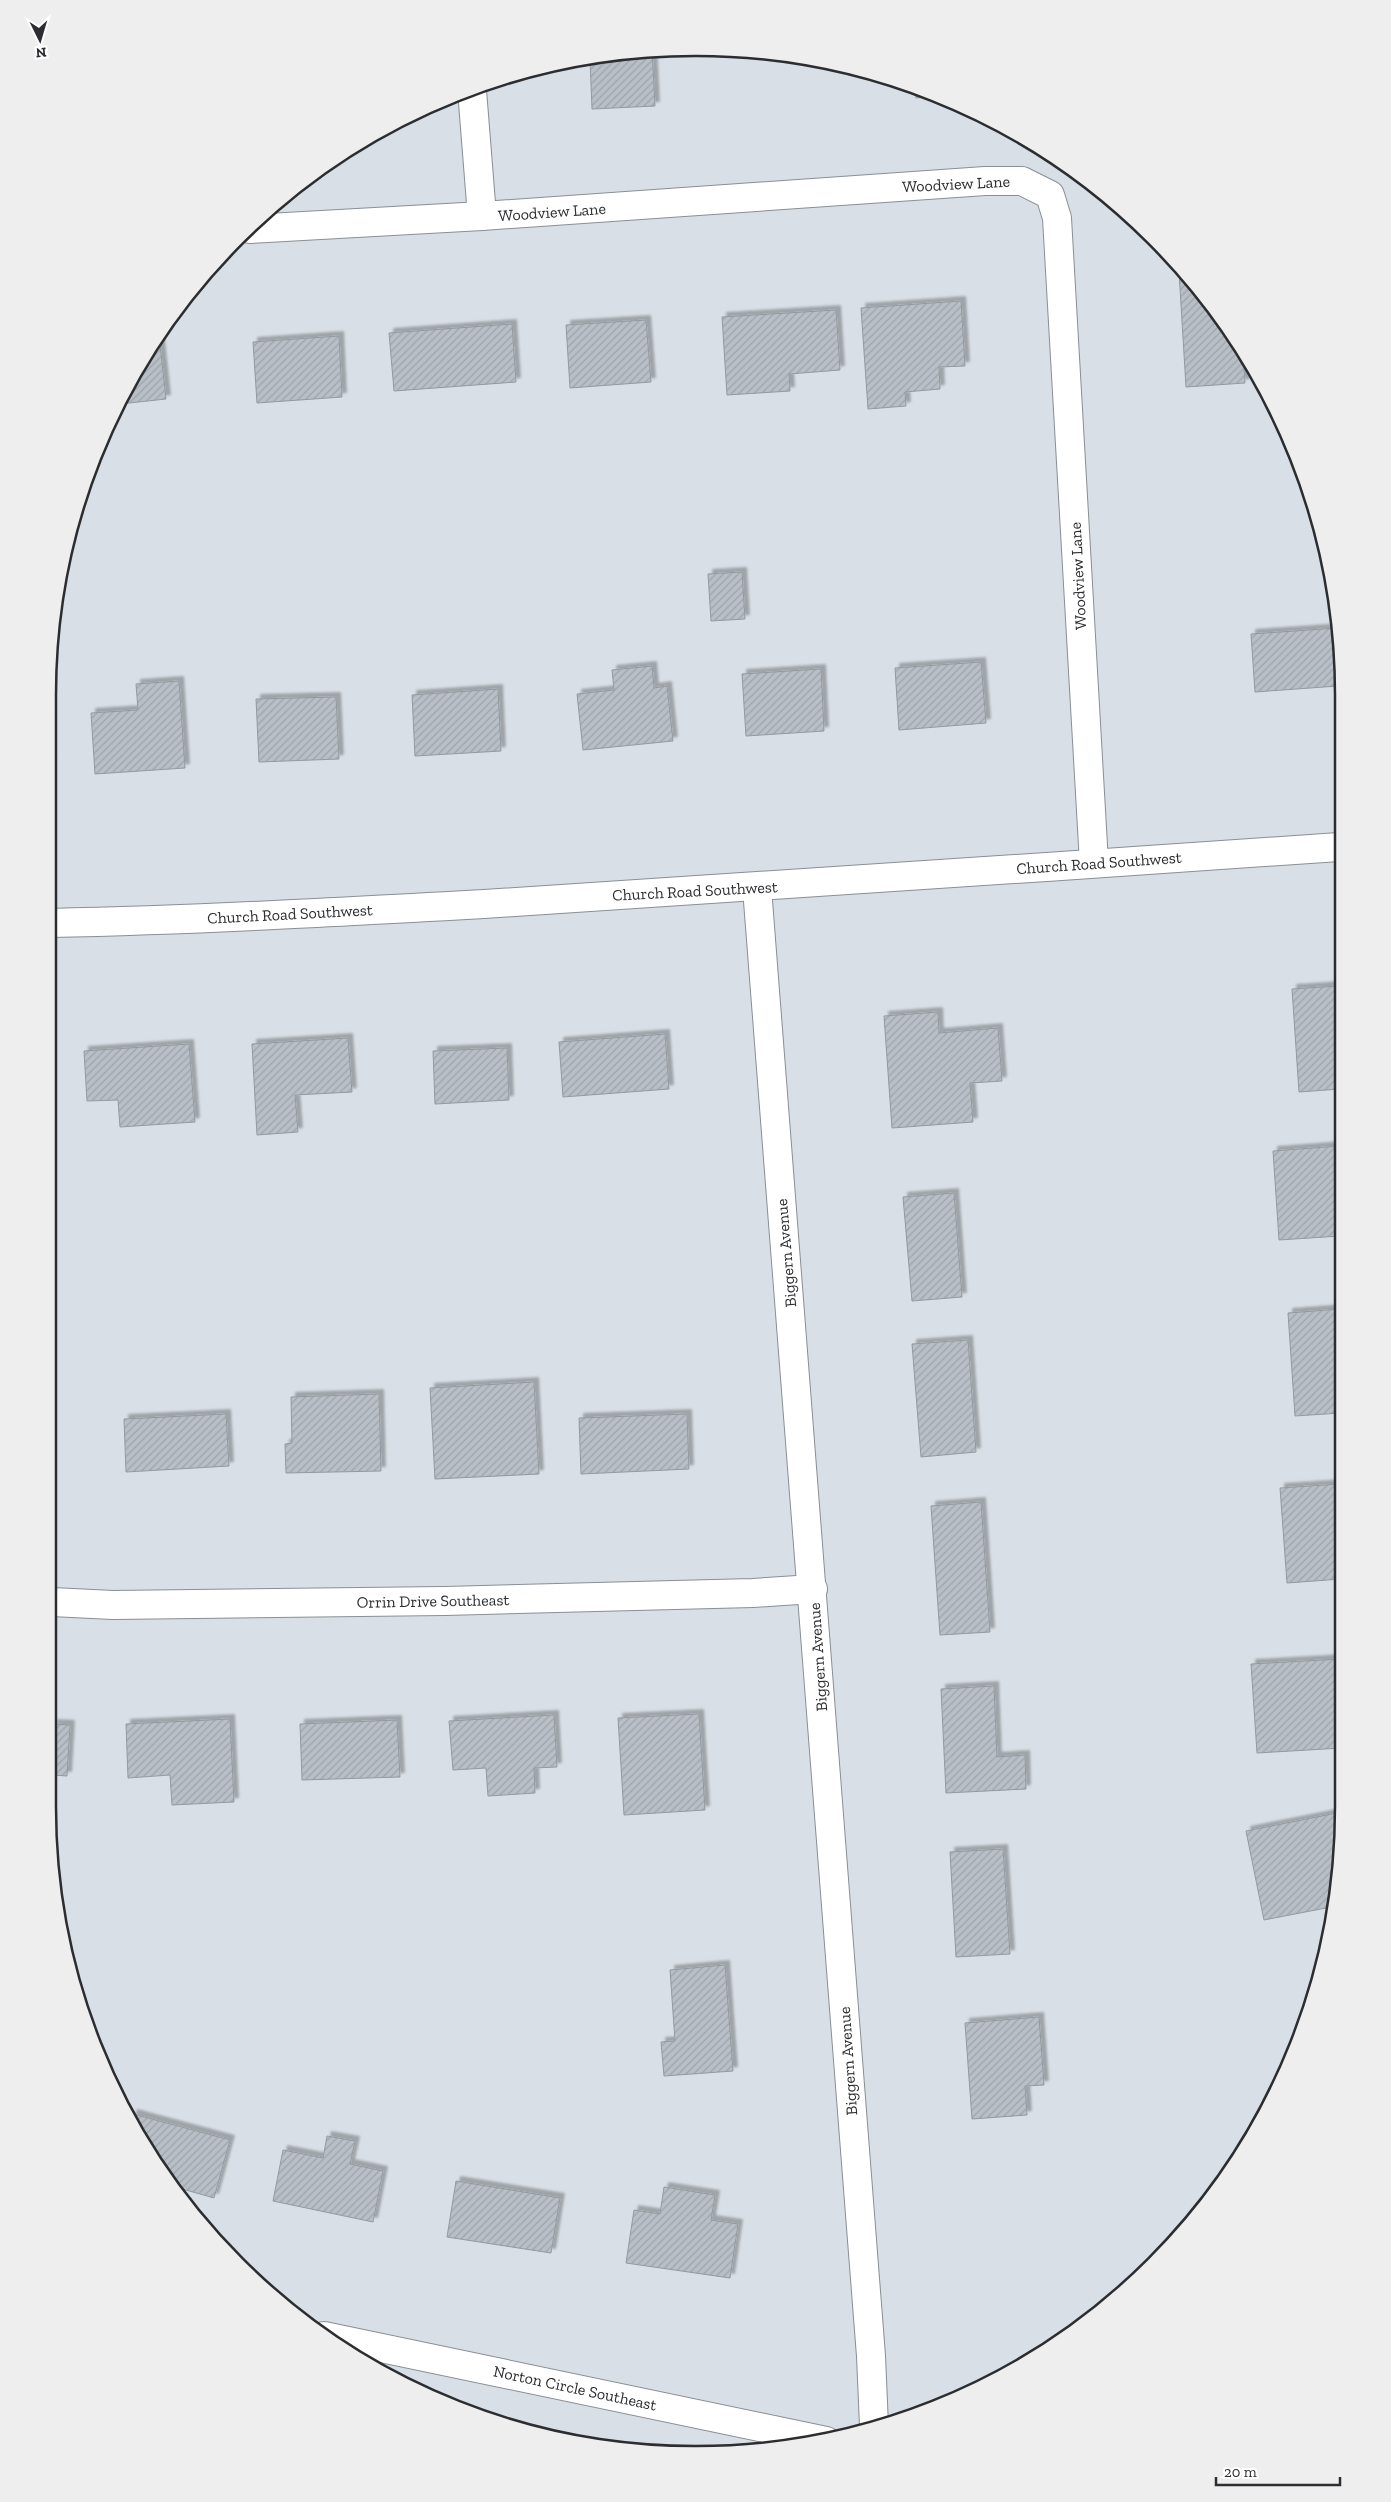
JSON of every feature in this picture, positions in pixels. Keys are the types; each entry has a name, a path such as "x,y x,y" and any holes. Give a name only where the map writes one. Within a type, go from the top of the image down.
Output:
{"street":[{"path":"473,97 482,216"},
{"name":"Woodview Lane","path":"259,228 482,216 985,181 1022,181 1050,195 1057,218 1094,863"},
{"name":"Church Road Southwest","path":"56,923 149,921 341,912 757,888 1094,863 1335,848"},
{"name":"Biggern Avenue","path":"757,888 813,1589 871,2356 874,2420"},
{"name":"Orrin Drive Southeast","path":"56,1602 113,1605 445,1601 753,1593 813,1589"},
{"name":"Norton Circle Southeast","path":"343,2340 802,2436"}],"building":[{"path":"652,58 655,106 592,109 590,66"},
{"path":"1179,278 1203,306 1227,340 1244,368 1245,383 1186,387"},
{"path":"961,301 965,366 939,367 940,389 905,392 906,406 868,409 861,308"},
{"path":"836,310 840,370 789,374 790,391 727,395 722,317"},
{"path":"646,320 651,382 570,388 566,325"},
{"path":"512,324 516,382 394,391 389,333"},
{"path":"339,336 342,397 257,403 253,342"},
{"path":"160,346 166,399 127,403"},
{"path":"742,572 745,619 711,621 708,574"},
{"path":"1331,629 1335,686 1255,692 1251,634"},
{"path":"981,662 986,723 899,730 895,668"},
{"path":"652,666 654,688 667,686 673,741 583,750 577,694 614,690 612,670"},
{"path":"821,669 824,731 746,736 742,674"},
{"path":"179,681 185,768 95,774 91,713 138,710 136,684"},
{"path":"498,689 501,751 415,756 412,695"},
{"path":"336,697 339,759 259,762 256,699"},
{"path":"1335,986 1335,1089 1299,1092 1292,989"},
{"path":"938,1012 939,1033 998,1028 1002,1081 970,1083 973,1122 892,1128 884,1016"},
{"path":"665,1034 669,1089 563,1097 559,1042"},
{"path":"348,1038 352,1092 295,1095 298,1132 257,1135 252,1044"},
{"path":"189,1044 195,1122 120,1127 118,1100 87,1101 84,1051"},
{"path":"507,1048 509,1100 435,1104 433,1051"},
{"path":"1335,1146 1335,1236 1279,1240 1273,1151"},
{"path":"954,1193 962,1297 912,1301 903,1197"},
{"path":"1335,1309 1335,1413 1295,1416 1288,1313"},
{"path":"968,1340 976,1452 921,1457 912,1344"},
{"path":"534,1382 539,1474 435,1479 430,1388"},
{"path":"379,1394 381,1471 286,1473 285,1444 292,1443 291,1397"},
{"path":"226,1414 229,1466 126,1472 124,1419"},
{"path":"687,1414 689,1469 581,1474 579,1418"},
{"path":"1335,1484 1335,1579 1287,1583 1280,1488"},
{"path":"981,1502 990,1632 940,1635 931,1506"},
{"path":"1335,1659 1335,1748 1257,1753 1251,1664"},
{"path":"994,1686 997,1757 1025,1755 1026,1789 946,1793 941,1689"},
{"path":"699,1714 705,1810 624,1815 618,1718"},
{"path":"554,1715 557,1767 534,1768 535,1793 488,1796 486,1768 453,1770 449,1721"},
{"path":"230,1719 234,1802 172,1805 170,1775 128,1778 126,1724"},
{"path":"397,1720 400,1777 302,1780 300,1724"},
{"path":"56,1724 70,1725 67,1776 56,1775"},
{"path":"1335,1813 1333,1848 1326,1908 1264,1920 1246,1831"},
{"path":"1003,1849 1010,1954 956,1957 950,1852"},
{"path":"725,1965 733,2071 664,2076 661,2042 675,2041 670,1970"},
{"path":"1039,2017 1044,2085 1025,2086 1027,2115 972,2119 965,2023"},
{"path":"136,2115 230,2140 214,2198 183,2189 164,2162"},
{"path":"327,2136 355,2141 350,2164 383,2171 373,2222 273,2201 283,2150 323,2158"},
{"path":"456,2181 560,2198 551,2253 447,2237"},
{"path":"664,2187 715,2195 711,2220 738,2224 730,2278 626,2263 634,2210 660,2214"}]}
